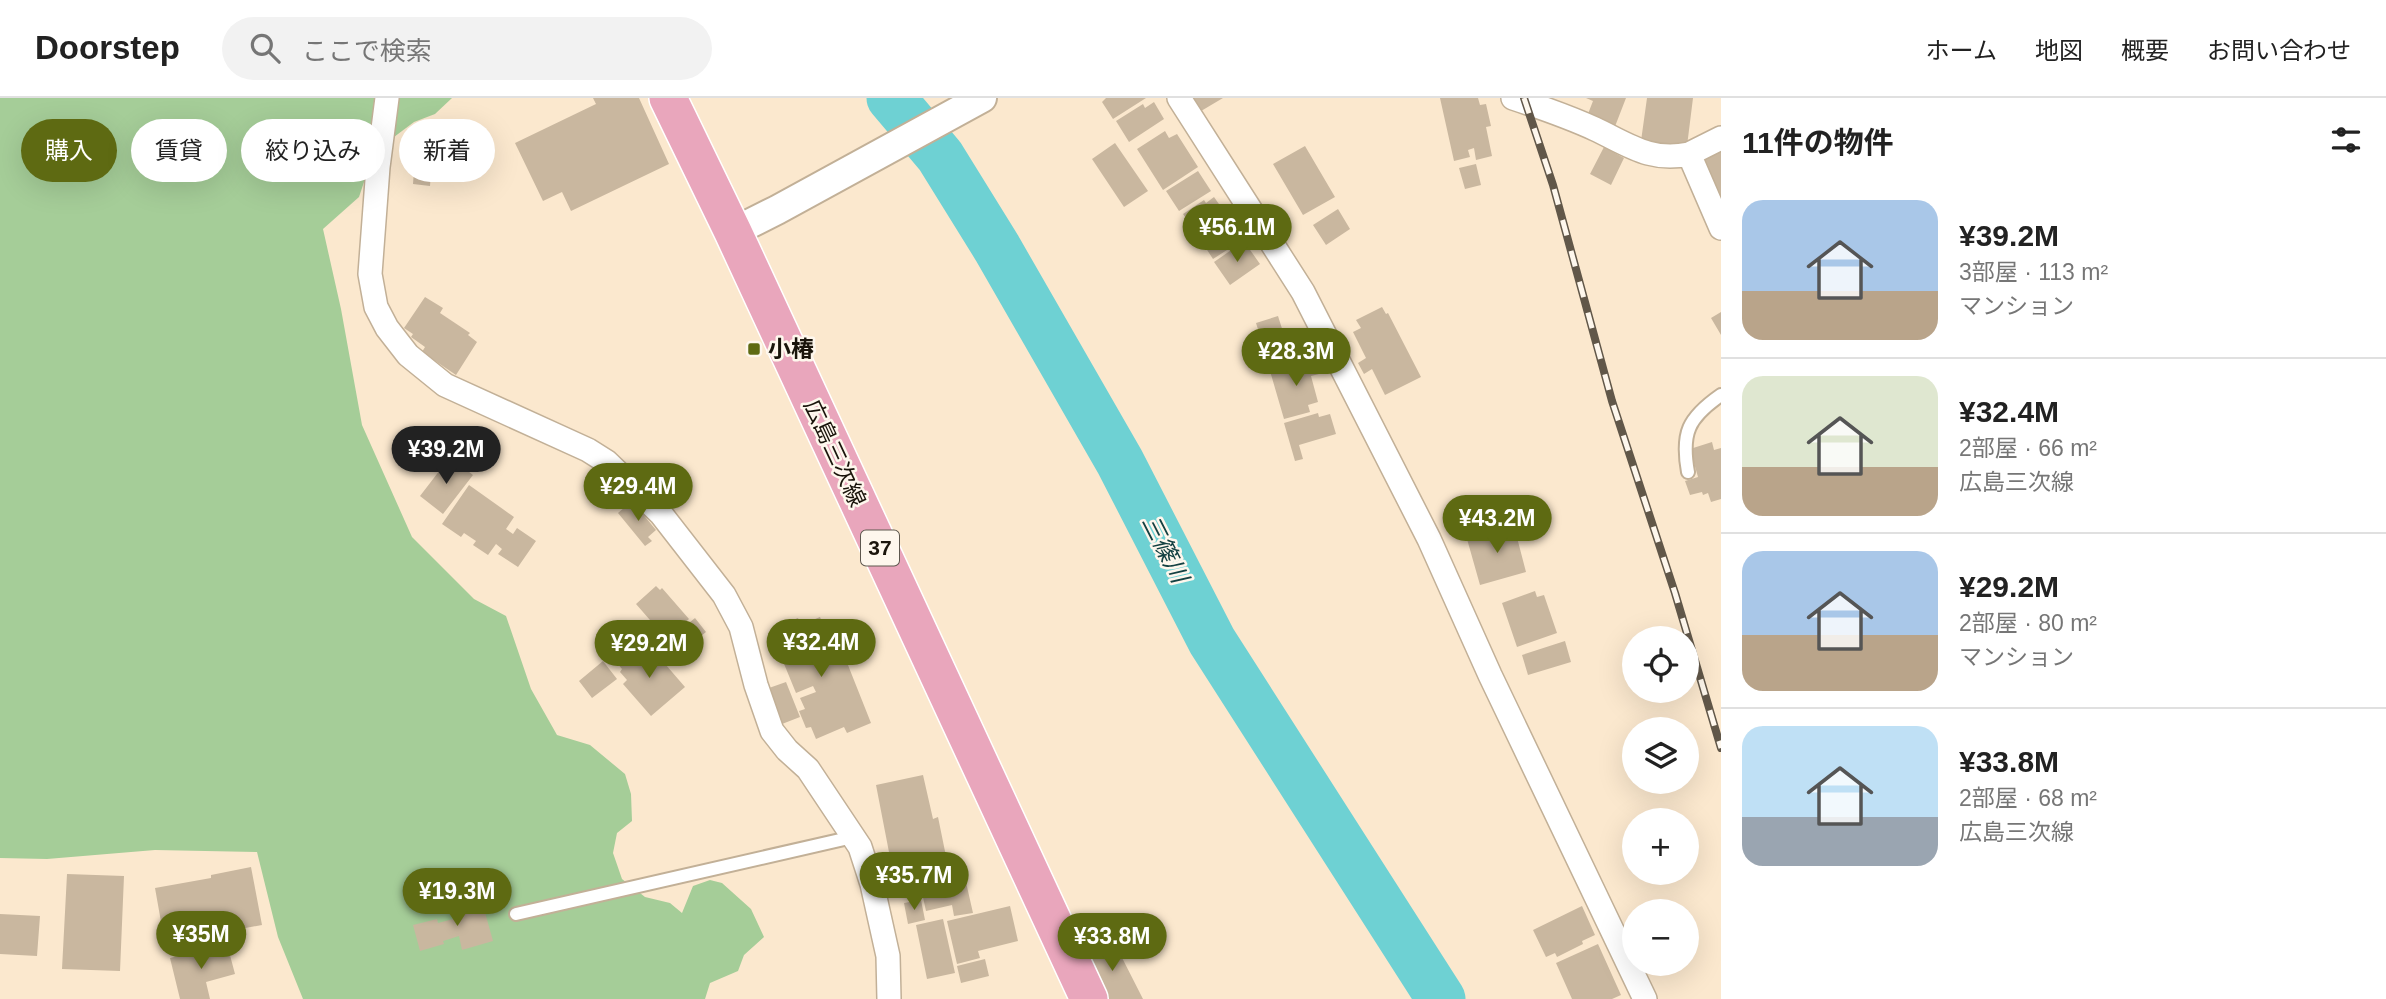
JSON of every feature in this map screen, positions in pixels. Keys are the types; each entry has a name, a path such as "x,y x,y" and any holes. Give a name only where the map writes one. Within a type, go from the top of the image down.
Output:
{"main road":[{"name":"広島三次線","path":"668,98 733,232 1089,999"}],"street":[{"path":"387,98 370,274 376,307 387,328 408,355 445,385 588,450 607,462 661,514 724,595 741,627 772,731 787,750 808,769 860,847 872,884 888,956 888,999"},
{"path":"733,232 982,98"},
{"path":"1179,98 1303,292 1429,539 1490,675 1645,999"},
{"path":"1513,98 1656,156 1689,154 1721,138"},
{"path":"1689,154 1721,228"}],"lane":[{"path":"1688,472 1684,446 1688,431 1698,412 1721,395"},
{"path":"516,914 853,837"}],"green space":[{"path":"0,98 452,98 435,114 422,119 399,119 399,133 385,144 385,119 241,119 241,182 364,182 359,197 323,229 362,425 412,537 474,599 506,616 531,689 557,735 590,745 625,774 631,794 632,821 617,833 613,853 622,879 645,897 670,903 682,913 693,886 710,880 722,883 751,909 764,937 744,955 738,971 710,983 705,999 303,999 278,937 257,852 155,850 47,859 0,858"}],"building":[{"path":"593,98 639,98 669,164 571,211 562,192 543,201 515,143 596,104"},
{"path":"1106,98 1146,98 1113,119 1102,102"},
{"path":"1187,98 1223,98 1196,114"},
{"path":"1440,98 1478,98 1480,105 1486,104 1491,126 1486,127 1492,156 1476,160 1474,148 1468,150 1470,157 1454,161"},
{"path":"1586,98 1626,98 1614,129 1586,119 1593,101"},
{"path":"1647,98 1693,98 1687,146 1641,141"},
{"path":"1154,102 1164,119 1129,142 1116,121 1143,104 1145,108"},
{"path":"1165,131 1169,138 1177,134 1198,167 1163,190 1137,149"},
{"path":"1115,143 1148,191 1124,207 1092,159"},
{"path":"1305,146 1335,197 1303,215 1273,164"},
{"path":"1604,147 1624,158 1611,185 1590,174"},
{"path":"1721,150 1721,197 1704,158"},
{"path":"1476,164 1481,185 1465,189 1459,168"},
{"path":"1198,171 1211,191 1179,211 1166,191"},
{"path":"413,182 430,182 430,186"},
{"path":"1214,197 1226,214 1197,234 1183,214 1204,200 1206,203"},
{"path":"1338,209 1350,229 1326,245 1313,225"},
{"path":"1229,215 1244,239 1213,259 1198,236"},
{"path":"1237,246 1241,251 1248,247 1260,264 1230,285 1214,262"},
{"path":"425,297 443,308 440,313 470,333 468,335 477,342 456,375 422,352 425,347 404,328"},
{"path":"1382,307 1386,314 1388,313 1421,377 1385,395 1372,369 1364,374 1358,363 1366,358 1353,332 1361,328 1356,320"},
{"path":"1721,312 1721,335 1711,318"},
{"path":"1278,316 1292,360 1270,367 1256,323"},
{"path":"1314,358 1319,374 1311,376 1318,402 1308,405 1310,412 1284,419 1270,371"},
{"path":"1318,413 1319,417 1330,414 1336,434 1299,445 1303,459 1295,461 1284,423"},
{"path":"1712,442 1714,450 1721,448 1721,499 1711,502 1708,493 1690,495 1685,481 1698,477 1690,449"},
{"path":"450,457 473,475 443,514 420,496"},
{"path":"469,485 514,517 506,529 513,534 517,528 536,541 518,567 498,554 502,549 496,544 488,555 473,545 476,541 464,533 461,537 442,524"},
{"path":"632,501 656,530 648,537 652,541 645,546 618,513"},
{"path":"1514,526 1526,572 1480,585 1467,539"},
{"path":"656,586 660,590 662,588 689,619 670,636 667,632 663,635 636,604"},
{"path":"1535,591 1537,597 1544,595 1557,633 1517,647 1502,603"},
{"path":"820,617 835,653 842,650 871,723 847,733 844,727 816,739 811,727 806,728 799,711 805,709 800,698 816,692 813,686 796,693 773,637 787,631 785,623 798,618 801,625"},
{"path":"695,618 706,632 683,650 673,636"},
{"path":"1565,641 1571,662 1528,675 1522,655"},
{"path":"636,646 645,656 653,650 685,687 651,716 623,684 627,680 617,663"},
{"path":"603,661 617,679 592,698 579,681"},
{"path":"786,682 800,717 782,724 769,688"},
{"path":"923,775 933,819 938,817 948,866 894,878 876,785"},
{"path":"251,867 262,925 240,929 241,936 166,950 155,888 211,878 211,875"},
{"path":"963,869 973,913 954,916 952,905 926,911 919,879"},
{"path":"67,874 124,876 120,971 62,969"},
{"path":"481,898 493,941 462,950 459,936 420,951 413,925 437,919 438,923 453,919 449,907"},
{"path":"921,900 925,920 908,924 904,903"},
{"path":"1010,906 1018,941 978,951 980,958 957,964 947,921"},
{"path":"1582,906 1595,935 1557,957 1555,953 1546,957 1533,930"},
{"path":"0,914 40,916 37,956 0,954"},
{"path":"943,919 955,973 927,979 916,925"},
{"path":"1114,942 1143,999 1107,999 1083,954 1103,943 1105,946"},
{"path":"227,944 235,974 206,982 210,999 180,999 170,958"},
{"path":"1598,944 1621,995 1612,999 1572,999 1556,963"},
{"path":"985,959 989,976 961,983 957,966"}],"waterway":[{"name":"三篠川","path":"891,98 940,156 997,248 1120,462 1212,641 1441,999"}],"railway":[{"path":"1524,98 1553,185 1612,401 1675,593 1721,748"}],"place":[{"name":"小椿","path":"754,349"}]}
